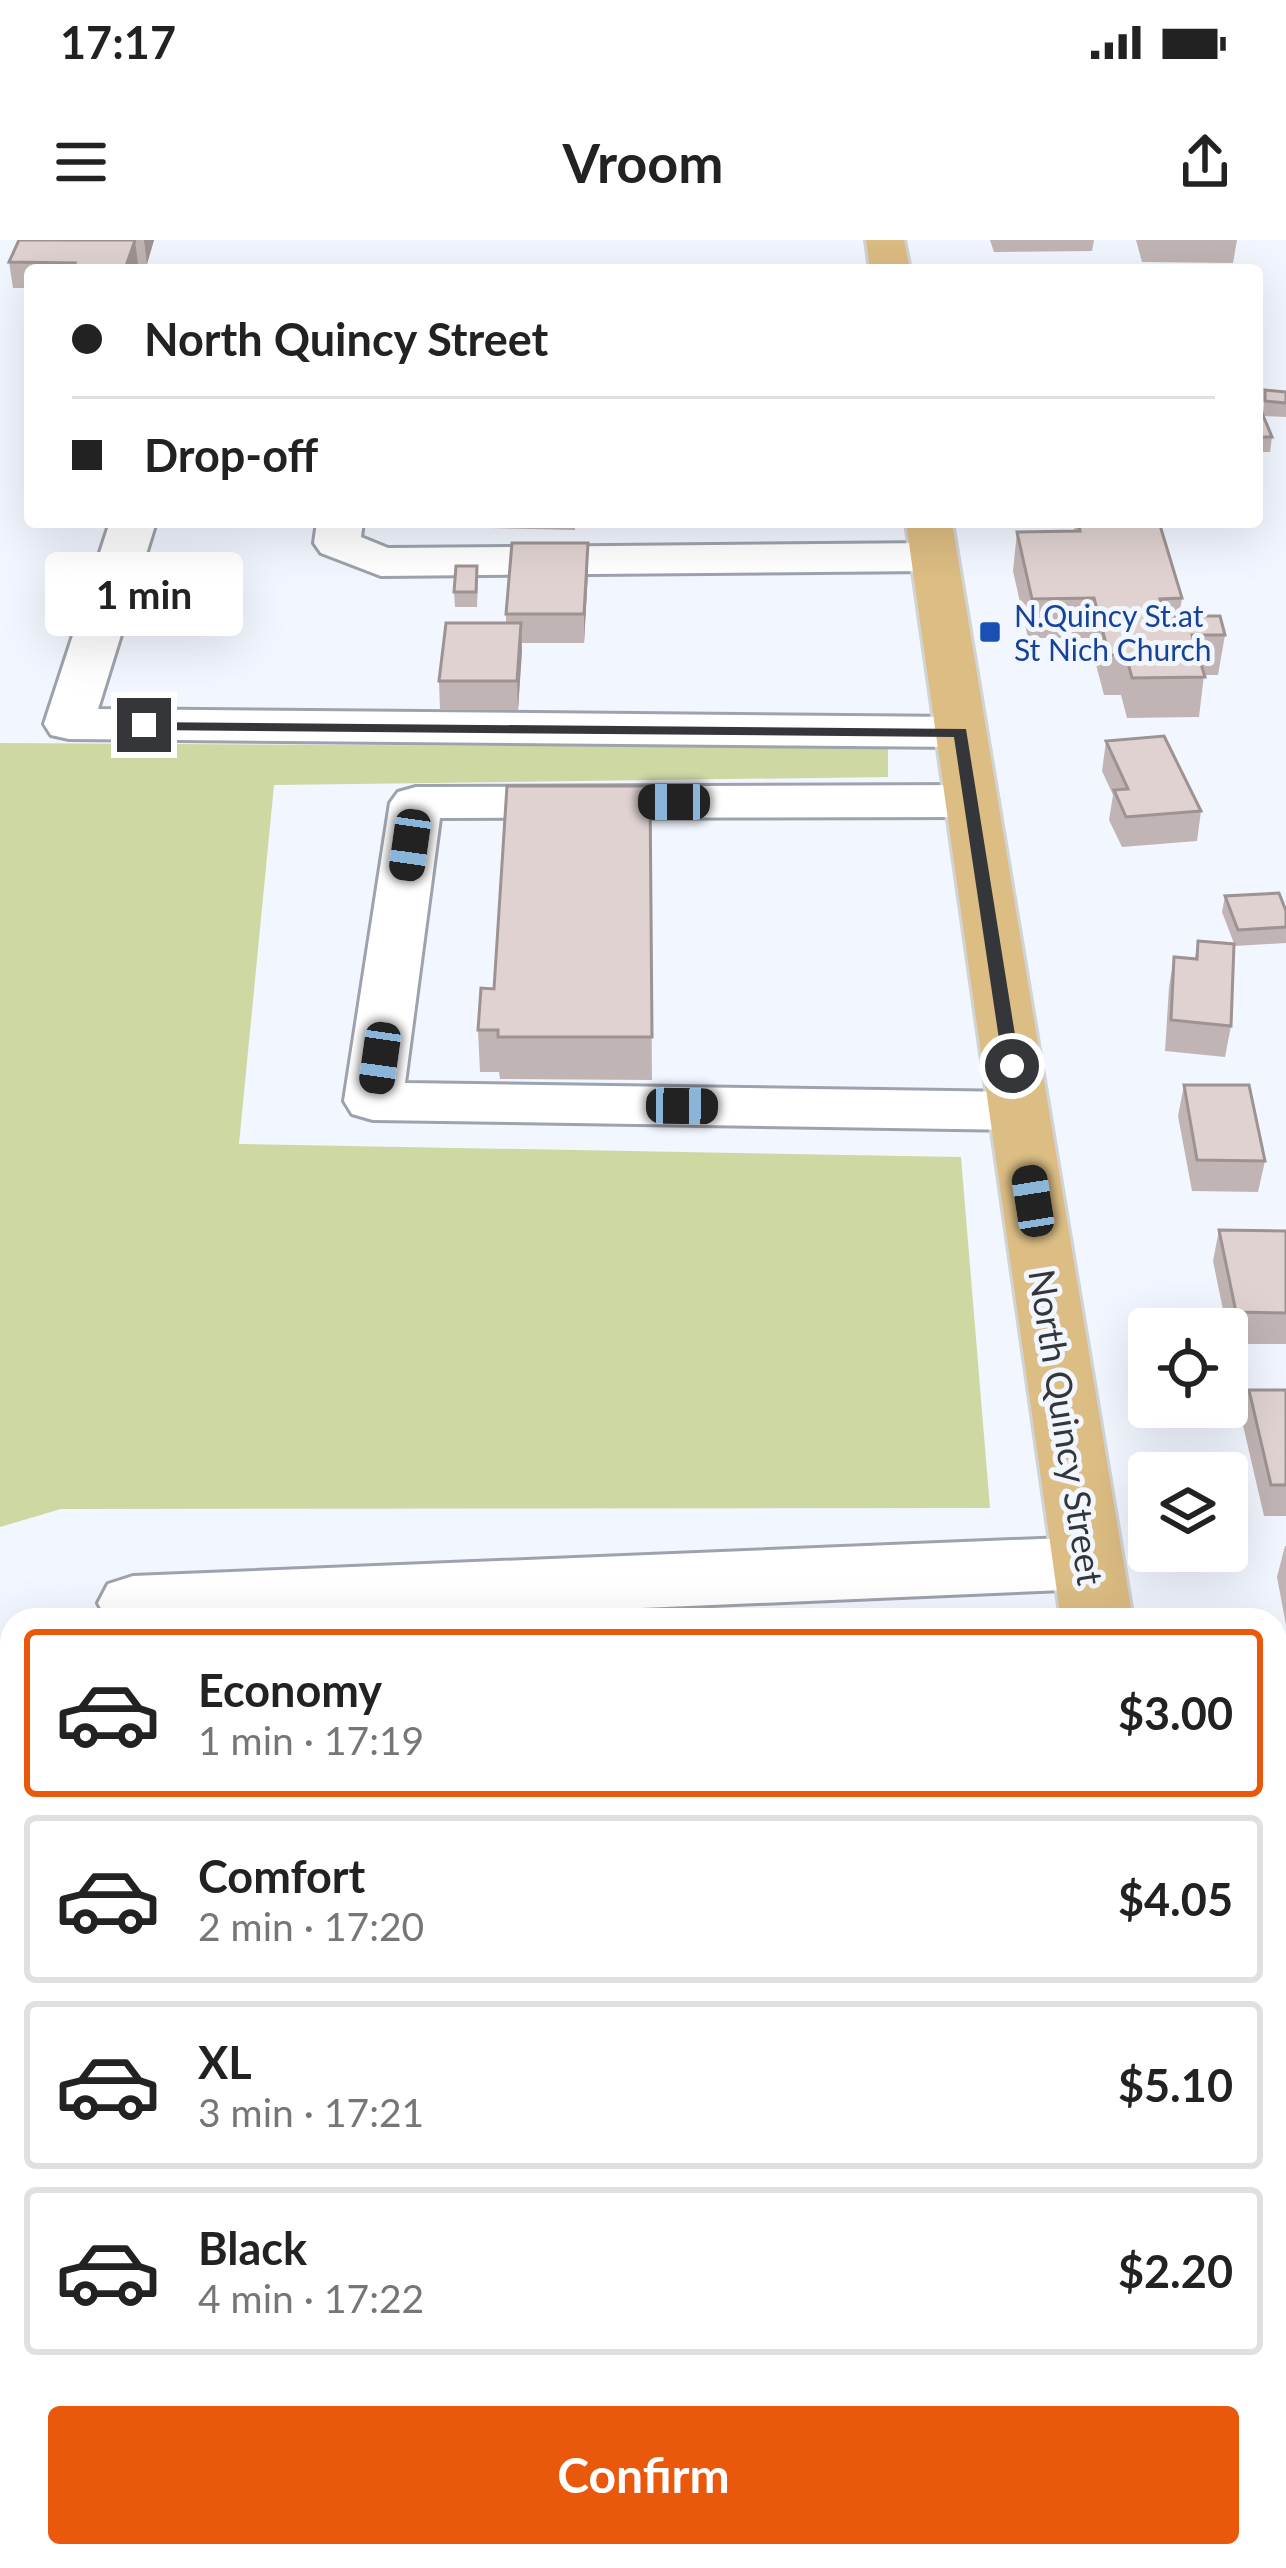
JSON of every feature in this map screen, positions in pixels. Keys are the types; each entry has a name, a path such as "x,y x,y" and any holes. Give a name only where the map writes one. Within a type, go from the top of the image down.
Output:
{"main road":[{"name":"North Quincy Street","path":"931,540 1093,1592"}],"lane":[{"path":"131,528 69,724 961,732"},
{"path":"339,528 337,543 381,562 822,540 931,540"},
{"path":"972,801 416,803 374,1101 1019,1111"},
{"path":"133,1603 1093,1592"}],"green space":[{"path":"0,743 888,748 888,777 274,785 239,1144 961,1157 990,1508 61,1509 0,1527"}],"building":[{"path":"19,240 135,240 127,264 9,262"},
{"path":"1265,390 1286,392 1286,403 1265,401"},
{"path":"1263,415 1272,437 1263,437"},
{"path":"1161,528 1182,598 1160,599 1166,616 1220,616 1225,635 1192,635 1205,677 1132,678 1126,655 1109,655 1094,598 1032,599 1017,532"},
{"path":"512,543 588,543 584,614 506,614"},
{"path":"456,566 477,566 476,592 454,592"},
{"path":"446,623 521,623 517,681 439,681"},
{"path":"1164,736 1201,811 1126,817 1114,790 1128,789 1106,741"},
{"path":"507,786 650,786 652,1037 498,1037 498,1030 478,1030 481,988 494,989"},
{"path":"1279,893 1286,927 1238,930 1225,896"},
{"path":"1198,941 1234,944 1231,1026 1171,1020 1174,957 1197,959"},
{"path":"1184,1085 1249,1085 1265,1161 1197,1160"},
{"path":"1219,1230 1286,1231 1286,1313 1235,1308"},
{"path":"1249,1390 1286,1390 1286,1485 1271,1485"}],"place":[{"name":"N.Quincy St.at St Nich Church","path":"990,632"}],"route":[{"path":"144,725 961,732 1012,1066"}]}
